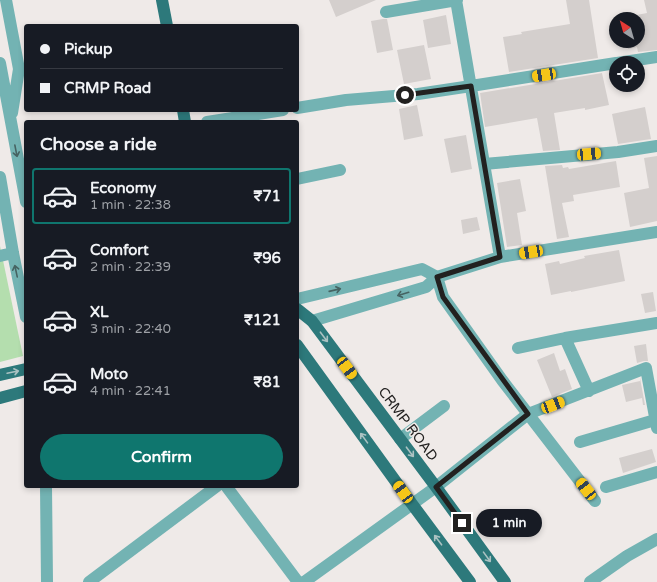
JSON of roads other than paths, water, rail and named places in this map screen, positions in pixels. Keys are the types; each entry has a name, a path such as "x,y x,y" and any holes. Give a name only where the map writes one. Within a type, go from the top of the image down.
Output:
{"main road":[{"path":"162,0 167,24"},
{"name":"CRMP ROAD","path":"299,310 312,321 505,582"},
{"path":"299,348 470,582"},
{"path":"0,375 24,369"},
{"path":"0,398 24,392"}],"street":[{"path":"6,0 19,69 11,123"},
{"path":"386,12 456,0 500,257"},
{"path":"645,59 657,57"},
{"path":"0,63 24,191"},
{"path":"299,108 346,100 418,94 609,64"},
{"path":"220,120 270,112"},
{"path":"484,164 618,152 657,146"},
{"path":"299,179 340,170"},
{"path":"0,177 12,253 24,307"},
{"path":"312,321 426,287 437,277 500,257 657,232"},
{"path":"0,256 12,253"},
{"path":"299,299 422,269 437,277 443,297 528,414 595,501"},
{"path":"518,348 565,338 657,323"},
{"path":"565,338 589,391"},
{"path":"304,582 436,487 528,414 646,368 656,424 580,442"},
{"path":"400,439 444,406"},
{"path":"606,487 657,472"},
{"path":"46,488 47,582"},
{"path":"89,582 214,488"},
{"path":"228,488 298,582"},
{"path":"590,582 627,556 657,539"}]}
